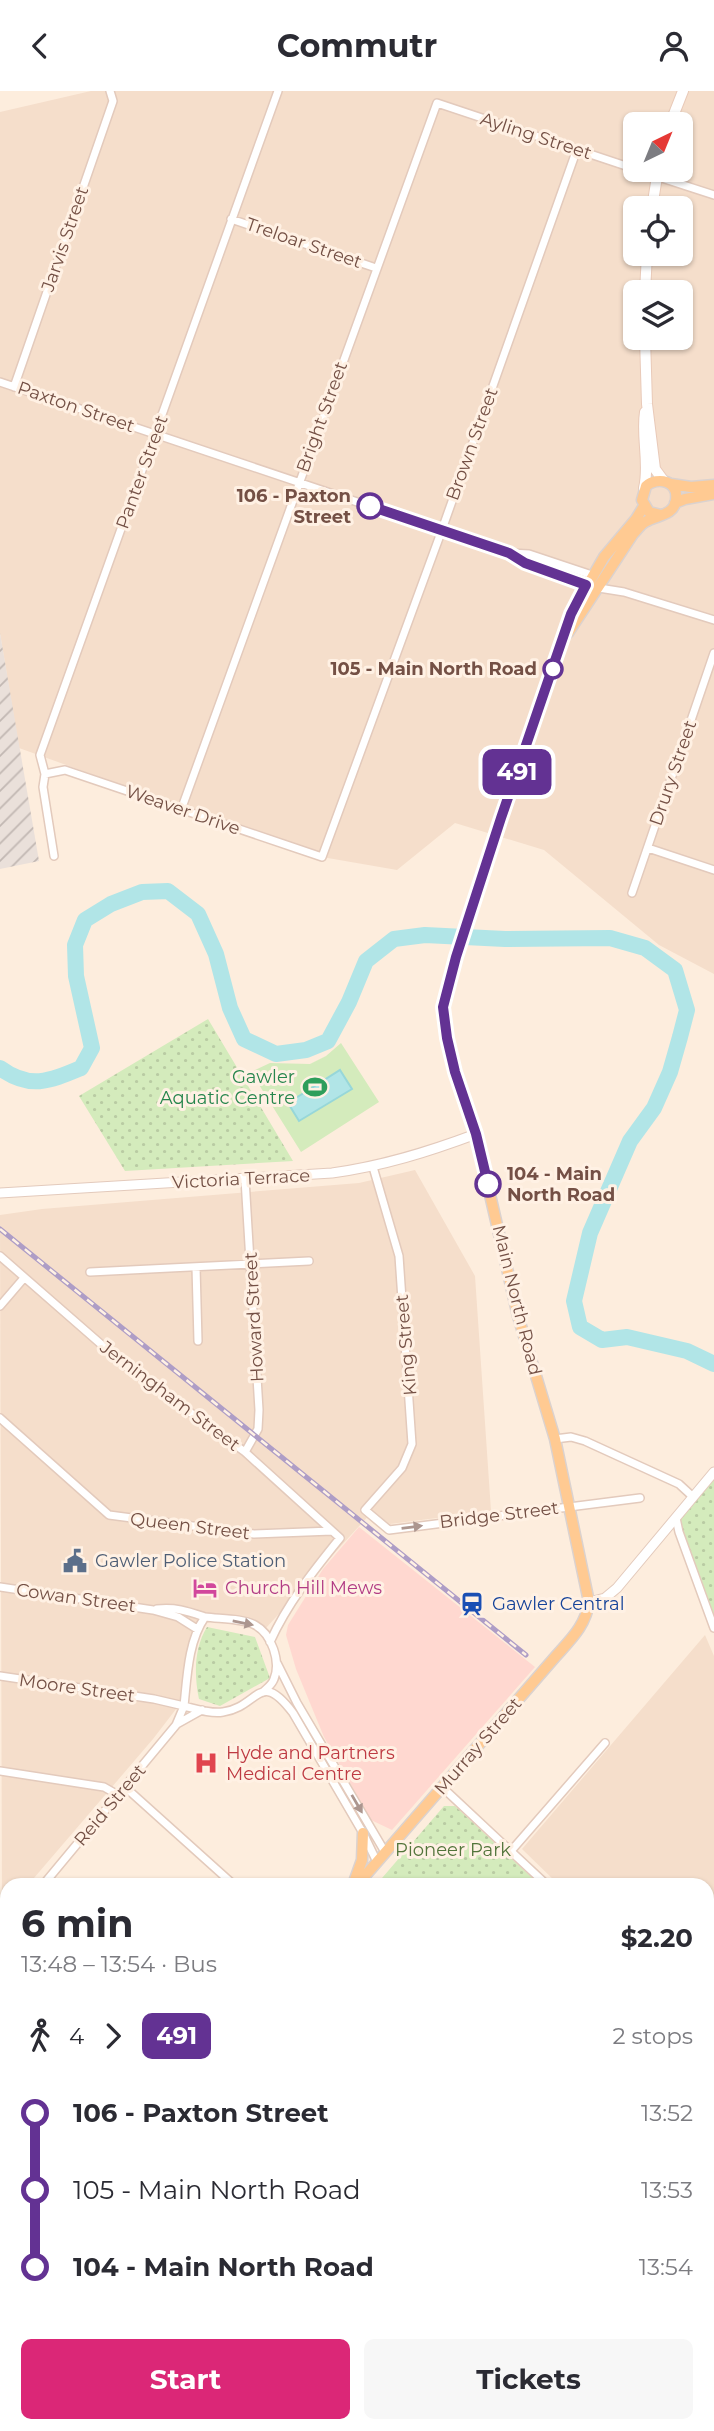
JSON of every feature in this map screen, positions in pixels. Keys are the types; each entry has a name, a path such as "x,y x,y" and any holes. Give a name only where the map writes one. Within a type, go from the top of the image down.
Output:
{"main road":[{"path":"675,112 683,91"},
{"path":"645,350 647,404 655,469 676,493 676,503"},
{"path":"647,404 643,427 646,476 642,497 644,506 653,514 661,515 670,511 676,503 714,487"},
{"path":"644,488 653,481 691,488 714,487"},
{"name":"Main North Road","path":"589,1602 555,1439 519,1316 476,1134 455,1072 443,1007 456,957 571,614 589,580 644,506"},
{"name":"Main North Road","path":"563,641 633,534 647,521 661,515"},
{"path":"589,580 596,581 619,548 633,534"},
{"name":"Murray Street","path":"362,1878 582,1625 589,1602"},
{"path":"357,1878 364,1847 363,1833"}],"street":[{"name":"Jarvis Street","path":"14,387 113,101 110,91"},
{"name":"Panter Street","path":"54,856 40,755 278,91"},
{"name":"Ayling Street","path":"437,103 623,165"},
{"name":"Bright Street","path":"181,810 437,103"},
{"name":"Brown Street","path":"322,857 442,530 576,149"},
{"name":"Ayling Street","path":"680,182 714,195"},
{"name":"Treloar Street","path":"231,219 376,268"},
{"name":"Paxton Street","path":"0,382 509,553 525,563 589,580"},
{"path":"606,576 624,592"},
{"path":"599,588 624,592 714,620"},
{"name":"Drury Street","path":"632,893 714,653"},
{"name":"Weaver Drive","path":"44,774 65,769 322,857"},
{"path":"648,848 714,870"},
{"name":"Victoria Terrace","path":"0,1193 306,1176 373,1167 427,1153 476,1134"},
{"name":"King Street","path":"365,1510 402,1468 412,1444 399,1256 373,1167"},
{"name":"Howard Street","path":"245,1179 259,1417 256,1435 245,1452"},
{"name":"Jerningham Street","path":"0,1256 126,1366 245,1452 340,1538 315,1569 270,1642"},
{"path":"90,1272 309,1261"},
{"path":"196,1267 198,1341"},
{"path":"0,1306 24,1278"},
{"name":"Queen Street","path":"0,1419 109,1515 254,1534 333,1531"},
{"path":"555,1439 571,1437 585,1441 679,1484 692,1496"},
{"path":"589,1602 605,1598 617,1588 714,1472"},
{"name":"Bridge Street","path":"365,1510 389,1530 640,1498"},
{"path":"676,1518 714,1628"},
{"name":"Cowan Street","path":"0,1587 153,1610 177,1617 197,1629"},
{"name":"Cowan Street","path":"153,1610 174,1607 205,1617"},
{"path":"276,1659 272,1683 263,1692 230,1710 214,1712 184,1706 197,1629 205,1617 253,1624 266,1635 297,1703 386,1852"},
{"name":"Moore Street","path":"0,1677 170,1700 180,1696 186,1683"},
{"path":"263,1692 276,1693 293,1713 377,1862"},
{"name":"Moore Street","path":"155,1699 184,1706"},
{"name":"Reid Street","path":"49,1878 176,1725 184,1706"},
{"name":"Reid Street","path":"176,1725 202,1710"},
{"path":"511,1851 605,1743"},
{"path":"0,1771 104,1787 118,1795"},
{"path":"125,1787 226,1878"},
{"path":"442,1787 540,1878"},
{"path":"376,1837 390,1840 400,1836"}],"shaded area":[{"path":"91,91 714,91 714,974 659,945 544,850 455,823 397,870 322,857 19,748 0,633 0,112"},
{"path":"0,633 39,861 0,869"},
{"path":"415,1170 475,1276 491,1511 390,1524 372,1512 266,1628 204,1618 183,1700 153,1739 34,1878 2,1878 0,1215 42,1209 359,1183"},
{"path":"359,1527 535,1667 392,1830 371,1820 324,1737 296,1669 286,1635 288,1625 323,1569"},
{"path":"705,1635 714,1656 714,1878 552,1878 522,1849"}],"green space":[{"path":"208,1019 293,1161 125,1171 79,1096"},
{"name":"Gawler Aquatic Centre","path":"341,1043 379,1102 301,1152 251,1072 270,1063 310,1064 326,1056"},
{"path":"714,1472 714,1621 676,1518"},
{"path":"207,1627 255,1637 270,1678 220,1706 199,1699 196,1662"},
{"name":"Pioneer Park","path":"444,1806 455,1806 532,1878 382,1878"}],"water":[{"path":"340,1070 352,1089 299,1121 288,1103"}],"waterway":[{"path":"0,1068 11,1075 31,1081 50,1080 81,1068 92,1048 76,976 75,945 85,920 111,904 142,892 168,891 198,914 216,954 230,1008 244,1039 276,1054 306,1050 328,1041 349,1002 366,961 394,939 425,935 505,939 610,938 645,948 675,970 687,1010 670,1072 654,1108 630,1141 590,1233 574,1301 580,1327 602,1340 627,1337 687,1351 714,1364"}],"railway":[{"path":"0,1229 526,1655"}],"bus line":[{"name":"491","path":"370,506 509,553 525,563 586,585 571,614 501,818 456,957 443,1007 455,1072 476,1134 488,1184"}],"place":[{"name":"106 - Paxton Street","path":"370,506"},
{"name":"105 - Main North Road","path":"553,669"},
{"name":"Gawler Aquatic Centre","path":"315,1087"},
{"name":"104 - Main North Road","path":"488,1184"},
{"name":"Gawler Police Station","path":"75,1561"},
{"name":"Church Hill Mews","path":"205,1588"},
{"name":"Gawler Central","path":"472,1604"},
{"name":"Hyde and Partners Medical Centre","path":"206,1763"}]}
